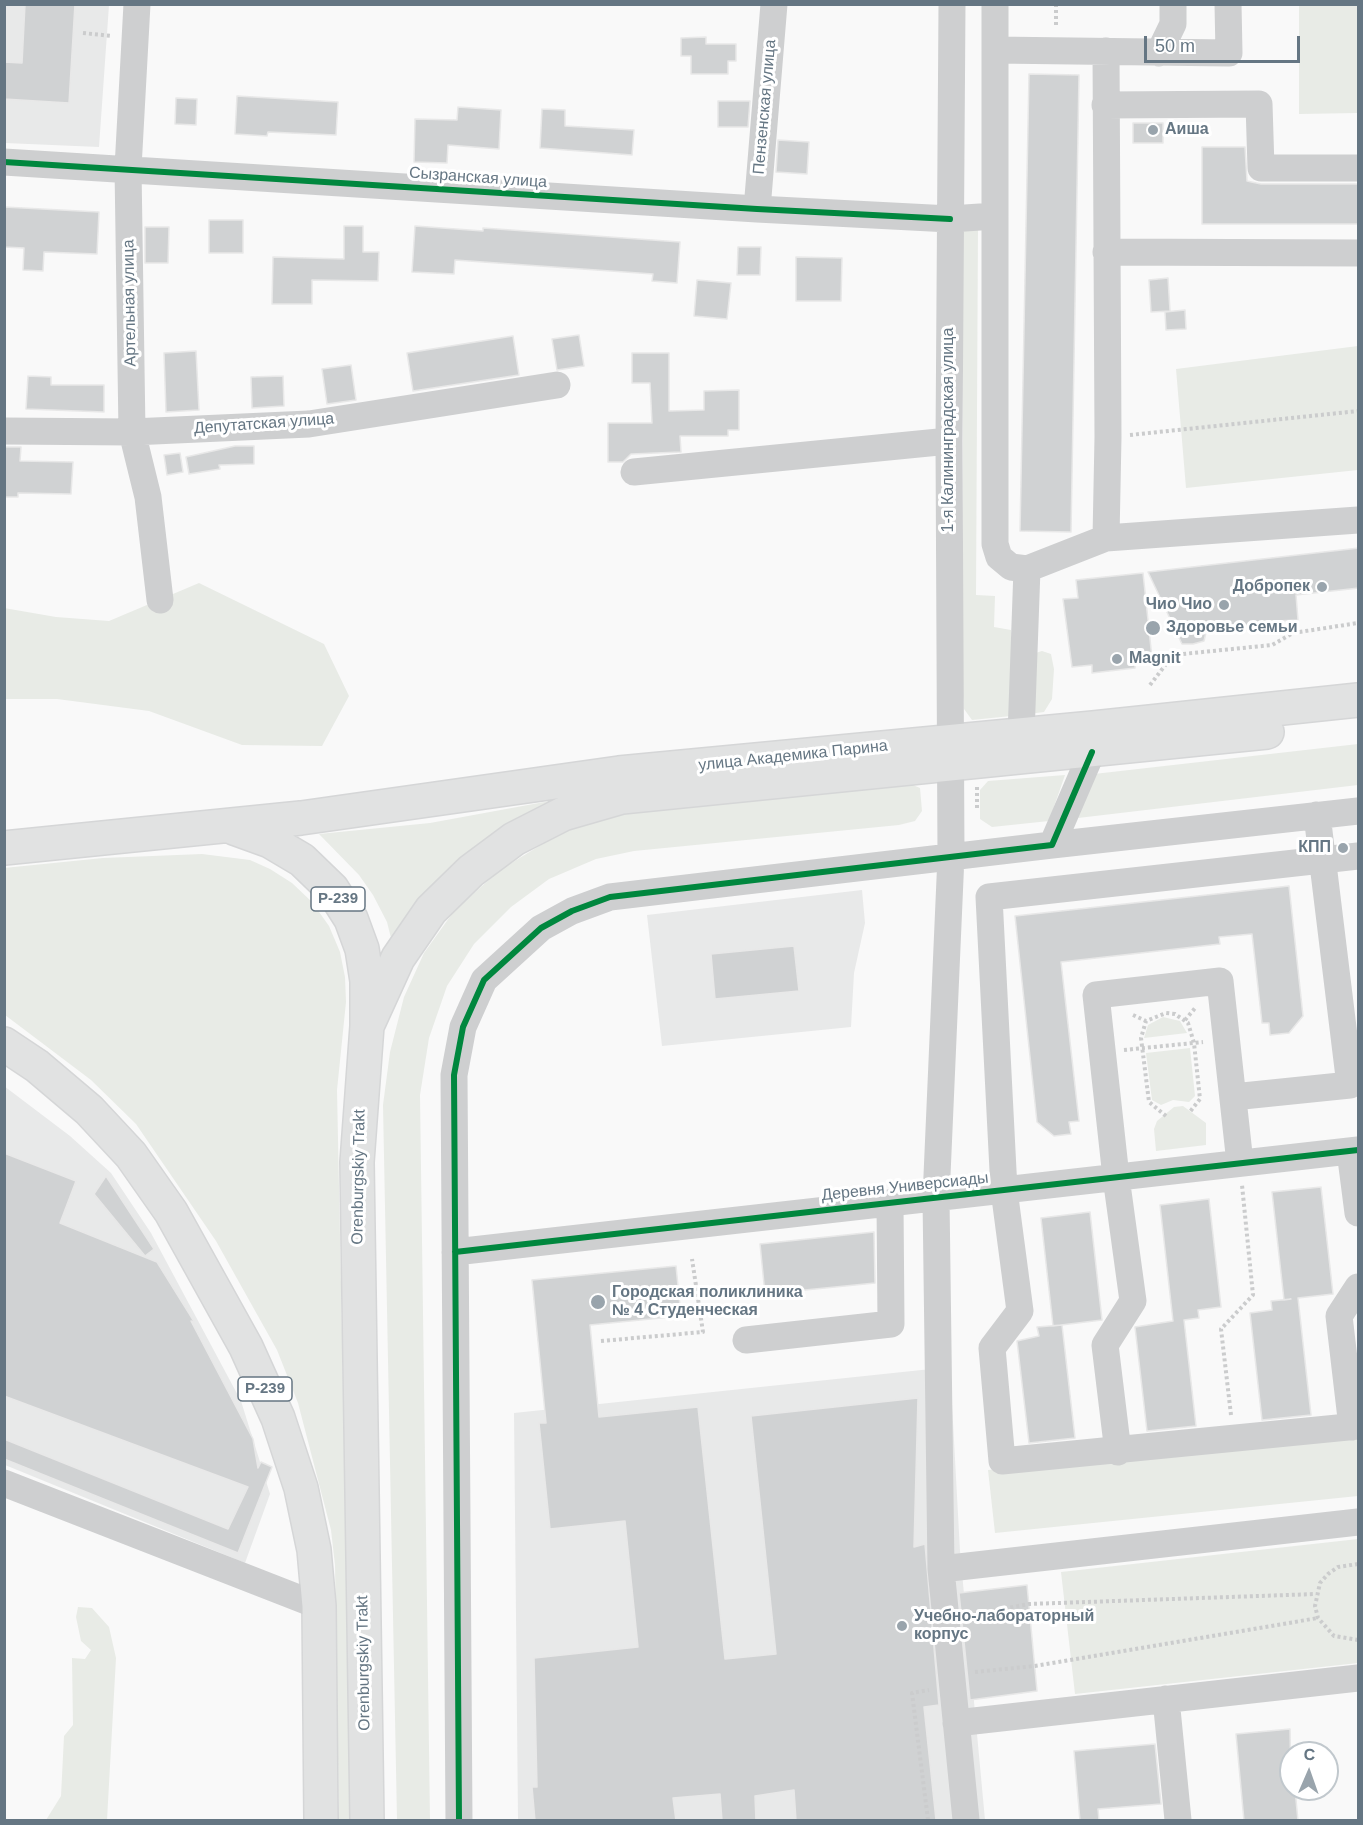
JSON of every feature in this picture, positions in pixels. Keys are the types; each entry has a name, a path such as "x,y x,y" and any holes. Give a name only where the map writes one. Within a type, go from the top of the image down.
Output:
{"main road":[{"name":"улица Академика Парина","path":"367,1026 399,958 431,910 471,871 506,845 563,814 622,797 950,752 1021,735 1359,700"},
{"name":"улица Академика Парина","path":"230,826 619,773 950,752 1092,752 1359,722"},
{"name":"Orenburgskiy Trakt","path":"4,848 230,826 270,841 302,860 332,889 351,919 362,949 367,981 367,1026 361,1082 357,1162 367,1821"},
{"name":"Р-239","path":"4,1044 37,1066 90,1110 131,1155 171,1212 246,1347 278,1418 301,1488 314,1550 319,1606 321,1821"}],"street":[{"name":"Артельная улица","path":"137,4 128,168 132,432 148,497 160,600"},
{"name":"Пензенская улица","path":"757,209 774,4"},
{"name":"1-я Калининградская улица","path":"952,4 949,441 951,856 936,1198 940,1569 966,1821"},
{"path":"995,4 995,544 999,558 1011,567 1027,569 1106,538 1359,520"},
{"path":"1159,53 1173,24 1173,4"},
{"path":"995,50 1228,52 1228,4"},
{"path":"1106,51 1108,437 1106,538"},
{"path":"1105,105 1259,104 1261,168 1359,168"},
{"name":"Сызранская улица","path":"4,162 757,209 950,219 995,216"},
{"path":"1106,252 1359,253"},
{"name":"Депутатская улица","path":"4,431 132,432 309,424 557,386"},
{"path":"634,472 949,441"},
{"path":"1021,735 1027,569"},
{"path":"1052,845 1092,752"},
{"path":"459,1821 454,1075 463,1027 484,980 541,928 572,911 610,897 951,856 1359,811"},
{"path":"1233,1097 1350,1085 1348,972 1319,849 1317,815"},
{"path":"1359,856 989,897 1004,1190 1020,1311 992,1348 1002,1461 1118,1452 1355,1427 1339,1316 1359,1287"},
{"path":"1118,1452 1105,1345 1133,1301 1116,1177 1096,995 1220,981 1240,1163"},
{"path":"1354,1150 1359,1213"},
{"name":"Деревня Универсиады","path":"455,1252 1354,1150"},
{"path":"746,1340 891,1324 890,1203"},
{"path":"4,1483 319,1606"},
{"path":"940,1569 1359,1522"},
{"path":"956,1723 1359,1678"},
{"path":"1167,1699 1178,1821"}],"path":[{"path":"83,33 135,37"},
{"path":"1108,437 1359,411"},
{"path":"1150,686 1173,655 1272,645 1293,633 1359,623"},
{"path":"1166,1116 1149,1102 1141,1048 1142,1029 1146,1022 1166,1013 1175,1014 1188,1023 1194,1043 1200,1099 1189,1113"},
{"path":"1102,1052 1226,1039"},
{"path":"1234,1440 1221,1329 1253,1296 1240,1163"},
{"path":"601,1341 703,1332 692,1259"},
{"path":"1359,1564 1338,1567 1328,1574 1316,1594 1318,1617 1334,1635 1346,1640 1359,1640"},
{"path":"970,1613 1029,1604 1316,1594"},
{"path":"978,1673 1035,1666 1318,1617"},
{"path":"928,1821 912,1693 930,1690 929,1680"}],"shaded area":[{"path":"5,5 109,5 99,147 5,143"},
{"path":"1299,5 1358,5 1358,113 1299,114"},
{"path":"963,226 978,227 976,595 995,596 994,627 1011,630 1011,716 972,720 964,709 963,695"},
{"path":"1358,346 1358,470 1186,488 1176,369"},
{"path":"199,583 324,644 349,696 322,746 242,745 149,711 57,699 5,699 4,608 56,617 109,621"},
{"path":"1042,651 1051,654 1054,669 1052,699 1044,712 1029,714 1029,655"},
{"path":"1358,744 1358,785 1078,818 1094,774"},
{"path":"1065,775 1049,821 992,827 980,819 980,790 988,781"},
{"path":"913,785 920,788 922,811 915,821 899,825 634,851 596,859 549,879 511,907 474,944 447,986 429,1038 420,1095 430,1820 397,1820 383,1105 390,1052 404,997 424,953 454,911 500,870 567,829 631,810"},
{"path":"566,798 393,946 387,922 373,895 359,875 319,834 430,823"},
{"path":"202,854 250,860 292,883 312,902 329,926 340,952 345,977 346,1002 337,1090 352,1820 339,1820 335,1565 331,1530 298,1403 277,1350 216,1241 136,1124 91,1080 5,1015 4,868 103,858"},
{"path":"862,890 865,923 854,973 851,1027 662,1046 647,915"},
{"path":"1163,1017 1180,1021 1187,1033 1144,1038 1148,1025"},
{"path":"1190,1048 1195,1096 1189,1102 1173,1100 1161,1105 1152,1100 1146,1053"},
{"path":"4,1086 70,1136 111,1173 151,1233 241,1401 270,1494 245,1563 5,1465"},
{"path":"1183,1106 1206,1123 1206,1145 1156,1151 1154,1129 1157,1121 1174,1107"},
{"name":"Учебно-лабораторный корпус","path":"950,1367 960,1551 985,1820 518,1820 514,1413"},
{"path":"1358,1432 1358,1496 995,1533 988,1470"},
{"path":"1358,1539 1358,1663 1075,1694 1061,1572"},
{"path":"78,1607 92,1608 109,1627 116,1658 107,1820 46,1820 61,1796 64,1736 73,1725 72,1658 85,1659 91,1650 81,1641 76,1617"}],"building":[{"path":"25,4 75,4 69,103 4,99 4,62 22,63"},
{"path":"706,37 706,44 736,44 736,61 728,61 728,74 691,74 691,56 681,56 681,38"},
{"path":"1029,74 1079,75 1071,532 1020,531"},
{"path":"237,96 338,102 336,135 268,132 267,136 235,134"},
{"path":"176,98 197,99 196,125 175,124"},
{"path":"718,101 750,101 748,127 718,127"},
{"path":"458,107 501,110 499,149 448,145 447,163 414,162 415,119 457,120"},
{"path":"542,109 565,110 565,126 634,130 632,155 540,148"},
{"path":"1133,123 1163,123 1163,143 1133,143"},
{"path":"778,140 809,142 807,174 776,172"},
{"path":"1202,147 1245,147 1247,181 1261,184 1359,184 1359,224 1202,224"},
{"path":"4,207 99,212 97,254 44,252 43,271 23,270 24,248 4,247"},
{"path":"209,220 243,220 243,253 209,253"},
{"path":"344,226 363,226 363,252 379,252 378,281 312,280 312,304 272,304 273,257 344,259"},
{"path":"415,226 483,231 483,228 680,242 677,283 652,281 653,274 455,260 454,274 412,272"},
{"path":"145,227 169,227 168,263 145,263"},
{"path":"738,247 761,247 760,275 737,275"},
{"path":"796,257 842,258 841,301 796,301"},
{"path":"1168,278 1170,311 1151,312 1149,280"},
{"path":"697,280 731,283 727,319 694,316"},
{"path":"1185,310 1186,329 1166,330 1165,312"},
{"path":"579,335 584,366 557,370 552,339"},
{"path":"513,336 519,375 413,391 407,353"},
{"path":"196,351 199,410 166,412 164,353"},
{"path":"632,353 669,353 669,411 704,410 704,391 739,390 739,430 728,430 728,436 680,436 681,452 631,454 623,462 608,462 608,423 652,423 650,383 632,383"},
{"path":"351,365 356,400 327,404 322,369"},
{"path":"28,376 51,377 51,385 104,385 104,412 26,409"},
{"path":"283,376 284,406 252,408 251,377"},
{"path":"235,446 254,446 254,464 219,465 220,469 189,474 186,457"},
{"path":"4,447 21,447 20,461 73,462 71,494 18,493 18,497 4,497"},
{"path":"180,453 183,472 167,475 164,455"},
{"path":"1359,548 1359,588 1296,595 1298,620 1277,621 1277,628 1246,630 1245,624 1207,628 1204,641 1193,644 1182,644 1148,572"},
{"path":"1143,573 1152,658 1135,661 1135,668 1092,673 1092,665 1072,667 1063,599 1078,598 1076,580"},
{"path":"1289,886 1303,1016 1289,1033 1270,1035 1269,1023 1262,1023 1252,934 1219,937 1220,944 1061,962 1079,1121 1069,1122 1071,1134 1054,1136 1037,1122 1015,916"},
{"path":"794,946 799,991 715,999 711,954"},
{"path":"4,1153 76,1181 60,1223 157,1262 195,1323 191,1321 253,1439 258,1468 261,1462 272,1467 238,1553 4,1459 4,1439 228,1529 248,1487 4,1396"},
{"path":"106,1176 154,1249 145,1256 94,1194"},
{"path":"1321,1187 1333,1294 1298,1298 1311,1415 1262,1420 1250,1313 1272,1310 1271,1301 1284,1300 1272,1192"},
{"path":"1209,1199 1221,1307 1198,1310 1199,1318 1184,1320 1196,1426 1147,1431 1135,1327 1173,1321 1160,1205"},
{"path":"1090,1212 1102,1320 1053,1326 1041,1218"},
{"path":"874,1232 875,1283 765,1294 760,1244"},
{"name":"Учебно-лабораторный корпус","path":"676,1266 681,1316 590,1325 599,1417 698,1407 725,1659 776,1654 751,1416 918,1398 914,1547 925,1544 939,1705 924,1707 936,1820 796,1821 794,1790 755,1796 756,1821 722,1821 720,1794 673,1798 676,1821 535,1821 532,1787 537,1787 534,1658 638,1647 625,1521 550,1529 539,1423 546,1423 532,1280"},
{"path":"1062,1325 1075,1438 1029,1443 1017,1341 1039,1336 1037,1327"},
{"path":"1027,1585 1037,1691 970,1700 959,1593"},
{"path":"1290,1729 1290,1741 1279,1741 1279,1801 1296,1801 1298,1821 1244,1821 1236,1734"},
{"path":"1155,1744 1161,1804 1098,1809 1099,1821 1080,1821 1074,1751"}],"cycle path":[{"path":"4,162 950,219"},
{"path":"459,1820 454,1075 463,1027 484,980 541,928 572,911 610,897 1052,845 1092,752"},
{"path":"455,1252 1358,1150"}],"place":[{"name":"Аиша","path":"1153,130"},
{"name":"Добропек","path":"1322,587"},
{"name":"Чио Чио","path":"1224,605"},
{"name":"Здоровье семьи","path":"1153,628"},
{"name":"Magnit","path":"1117,659"},
{"name":"КПП","path":"1343,848"},
{"name":"Городская поликлиника № 4 Студенческая","path":"598,1302"},
{"name":"Учебно-лабораторный корпус","path":"902,1626"}]}
